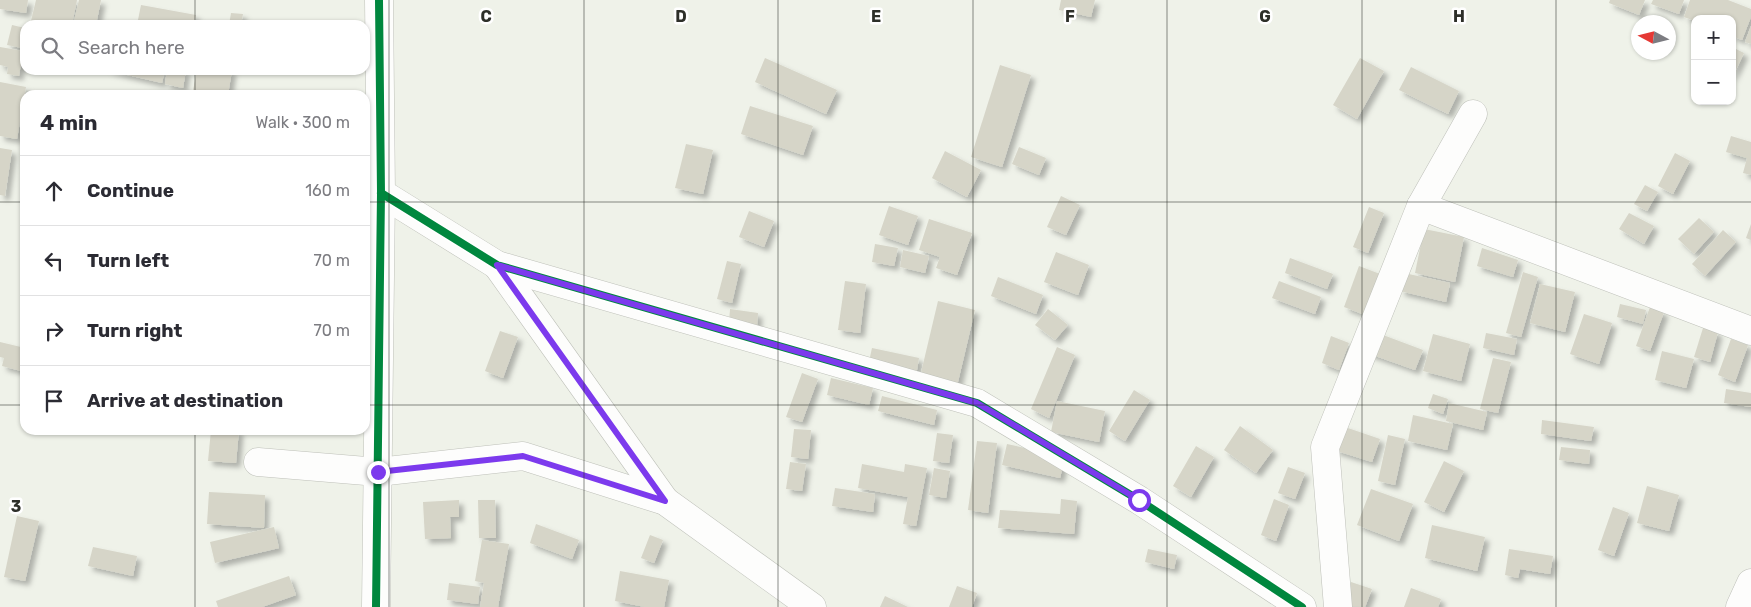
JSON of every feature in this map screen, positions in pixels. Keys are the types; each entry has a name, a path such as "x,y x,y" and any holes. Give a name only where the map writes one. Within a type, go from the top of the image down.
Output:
{"street":[{"path":"376,607 381,193 380,0"},
{"path":"1338,607 1324,447 1422,206 1473,114"},
{"path":"381,193 497,265 977,403 1139,500 1302,607"},
{"path":"1422,206 1751,331"},
{"path":"497,265 665,501"},
{"path":"258,462 378,472 523,456 665,501 812,607"},
{"path":"1740,607 1751,582"}],"building":[{"path":"0,0 28,0 26,13 0,9"},
{"path":"36,0 77,0 73,20 31,20"},
{"path":"79,0 101,0 97,20 74,20"},
{"path":"1061,0 1095,0 1091,17 1059,10"},
{"path":"1610,0 1645,0 1639,15 1609,3"},
{"path":"1653,0 1684,0 1679,14 1651,4"},
{"path":"1690,0 1728,0 1751,9 1751,17 1742,40 1736,38 1736,15 1691,15 1691,20 1684,17"},
{"path":"141,5 196,15 195,20 138,20"},
{"path":"231,13 243,14 242,20 230,20"},
{"path":"12,25 20,27 20,48 7,45"},
{"path":"1751,26 1751,44 1745,42"},
{"path":"0,47 20,50 19,76 7,74 8,67 0,65"},
{"path":"1736,49 1744,53 1736,70"},
{"path":"765,58 837,90 826,114 755,82"},
{"path":"1360,58 1384,71 1357,119 1333,105"},
{"path":"1000,65 1031,75 1002,167 971,157"},
{"path":"1411,67 1459,91 1448,114 1399,90"},
{"path":"128,75 164,75 162,83"},
{"path":"166,75 185,75 183,88 165,84"},
{"path":"196,75 231,75 229,90 193,90"},
{"path":"0,82 26,87 25,90 20,90 20,122 17,139 0,136"},
{"path":"750,106 813,126 803,155 741,134"},
{"path":"1731,136 1751,142 1751,175 1743,173 1747,158 1726,152"},
{"path":"686,144 713,150 703,194 675,188"},
{"path":"1019,147 1046,158 1039,175 1012,164"},
{"path":"0,148 12,150 5,196 0,195"},
{"path":"945,151 981,170 967,197 932,178"},
{"path":"1675,153 1690,161 1673,194 1658,186"},
{"path":"1645,185 1658,192 1647,211 1634,204"},
{"path":"1061,196 1080,205 1066,235 1047,227"},
{"path":"889,206 918,216 908,245 879,235"},
{"path":"1369,207 1384,213 1368,253 1353,247"},
{"path":"749,211 774,221 764,247 739,237"},
{"path":"1629,213 1654,226 1644,244 1619,229"},
{"path":"1699,218 1714,232 1694,254 1678,239"},
{"path":"929,219 972,233 957,275 936,268 940,257 919,250"},
{"path":"1751,224 1751,240 1746,238"},
{"path":"1424,229 1464,237 1455,282 1415,273"},
{"path":"1723,230 1736,242 1705,276 1692,264"},
{"path":"875,244 898,248 894,266 872,262"},
{"path":"1482,248 1518,260 1513,277 1477,266"},
{"path":"903,250 929,256 925,273 900,267"},
{"path":"1056,252 1089,265 1078,295 1044,282"},
{"path":"1290,258 1333,274 1327,289 1285,273"},
{"path":"727,261 741,264 732,303 717,299"},
{"path":"1359,266 1380,274 1365,315 1344,307"},
{"path":"1523,272 1538,277 1521,337 1506,333"},
{"path":"1404,273 1450,283 1446,302 1400,291"},
{"path":"998,277 1043,295 1036,314 991,296"},
{"path":"845,281 866,284 860,333 838,330"},
{"path":"1279,281 1321,297 1315,314 1272,298"},
{"path":"1540,284 1575,292 1565,332 1530,323"},
{"path":"938,301 975,310 957,386 920,377"},
{"path":"1620,304 1646,310 1643,324 1617,317"},
{"path":"1650,307 1664,312 1650,351 1636,346"},
{"path":"730,309 758,313 757,326 729,323"},
{"path":"1048,309 1068,325 1055,340 1035,325"},
{"path":"1584,314 1612,323 1599,364 1570,354"},
{"path":"1703,328 1718,332 1710,362 1694,357"},
{"path":"500,331 518,337 503,378 485,371"},
{"path":"1375,332 1423,350 1415,370 1367,353"},
{"path":"1486,333 1517,339 1514,355 1483,348"},
{"path":"1433,334 1470,344 1461,381 1423,371"},
{"path":"1331,336 1349,343 1339,370 1322,363"},
{"path":"1731,339 1748,345 1735,382 1718,375"},
{"path":"0,342 20,347 20,371 2,366 4,358 0,357"},
{"path":"1057,347 1075,355 1049,418 1031,409"},
{"path":"872,348 919,358 916,376 868,366"},
{"path":"1662,351 1694,359 1686,388 1655,380"},
{"path":"1493,358 1511,362 1498,413 1480,409"},
{"path":"802,373 818,379 802,422 786,417"},
{"path":"831,378 873,388 869,405 827,395"},
{"path":"1726,389 1751,393 1751,407 1724,403"},
{"path":"1134,390 1150,400 1125,441 1109,431"},
{"path":"1433,394 1448,399 1443,414 1428,408"},
{"path":"882,396 937,410 934,425 878,411"},
{"path":"1057,401 1105,411 1099,442 1051,432"},
{"path":"1449,403 1487,412 1483,430 1446,421"},
{"path":"1413,415 1453,424 1447,450 1408,441"},
{"path":"1542,420 1594,427 1591,441 1541,434"},
{"path":"1240,426 1273,450 1256,473 1224,450"},
{"path":"1342,426 1380,439 1372,462 1334,450"},
{"path":"794,429 811,430 808,459 791,457"},
{"path":"937,433 953,435 949,463 933,461"},
{"path":"211,435 239,435 236,463 208,461"},
{"path":"1388,435 1405,439 1395,485 1378,481"},
{"path":"977,441 997,443 988,513 968,510"},
{"path":"1007,444 1065,457 1060,478 1002,465"},
{"path":"1196,446 1214,457 1191,497 1173,486"},
{"path":"1561,447 1590,450 1589,464 1559,460"},
{"path":"1444,461 1464,471 1444,512 1424,502"},
{"path":"790,462 806,464 802,491 786,489"},
{"path":"862,464 904,472 905,464 927,468 916,526 903,524 908,497 858,488"},
{"path":"1288,467 1305,473 1295,499 1278,493"},
{"path":"934,468 950,471 946,498 929,495"},
{"path":"1647,486 1679,495 1669,531 1637,523"},
{"path":"835,488 875,494 873,512 832,506"},
{"path":"1371,489 1413,504 1399,541 1357,525"},
{"path":"209,492 265,495 264,528 207,524"},
{"path":"1061,499 1077,501 1074,534 998,528 1000,510 1060,514"},
{"path":"1274,499 1289,505 1276,541 1261,535"},
{"path":"459,500 459,517 450,517 451,538 425,539 423,502"},
{"path":"478,500 495,500 496,538 479,538"},
{"path":"1613,507 1629,513 1614,556 1598,550"},
{"path":"17,516 39,521 25,581 4,577"},
{"path":"536,524 579,540 572,559 530,543"},
{"path":"1432,525 1485,537 1477,571 1425,558"},
{"path":"274,527 279,548 215,563 210,542"},
{"path":"650,535 663,540 654,563 641,558"},
{"path":"482,540 509,544 498,607 480,607 484,583 475,581"},
{"path":"93,547 137,556 133,576 88,566"},
{"path":"1148,549 1177,555 1174,569 1145,562"},
{"path":"1509,549 1553,556 1550,574 1520,569 1518,578 1505,575"},
{"path":"620,571 669,580 664,607 645,607 615,601"},
{"path":"289,576 296,595 262,607 218,607 216,601"},
{"path":"1351,582 1372,589 1365,607 1342,606"},
{"path":"449,583 480,587 478,604 447,600"},
{"path":"957,586 977,593 972,607 949,607"},
{"path":"1411,588 1441,599 1438,607 1404,607"},
{"path":"885,596 908,607 880,607"}],"cycle path":[{"path":"376,607 381,193 379,0"},
{"path":"381,193 497,265 977,403 1139,500 1302,607"}],"route":[{"path":"378,472 523,456 665,501 497,265 977,403 1139,500"}]}
